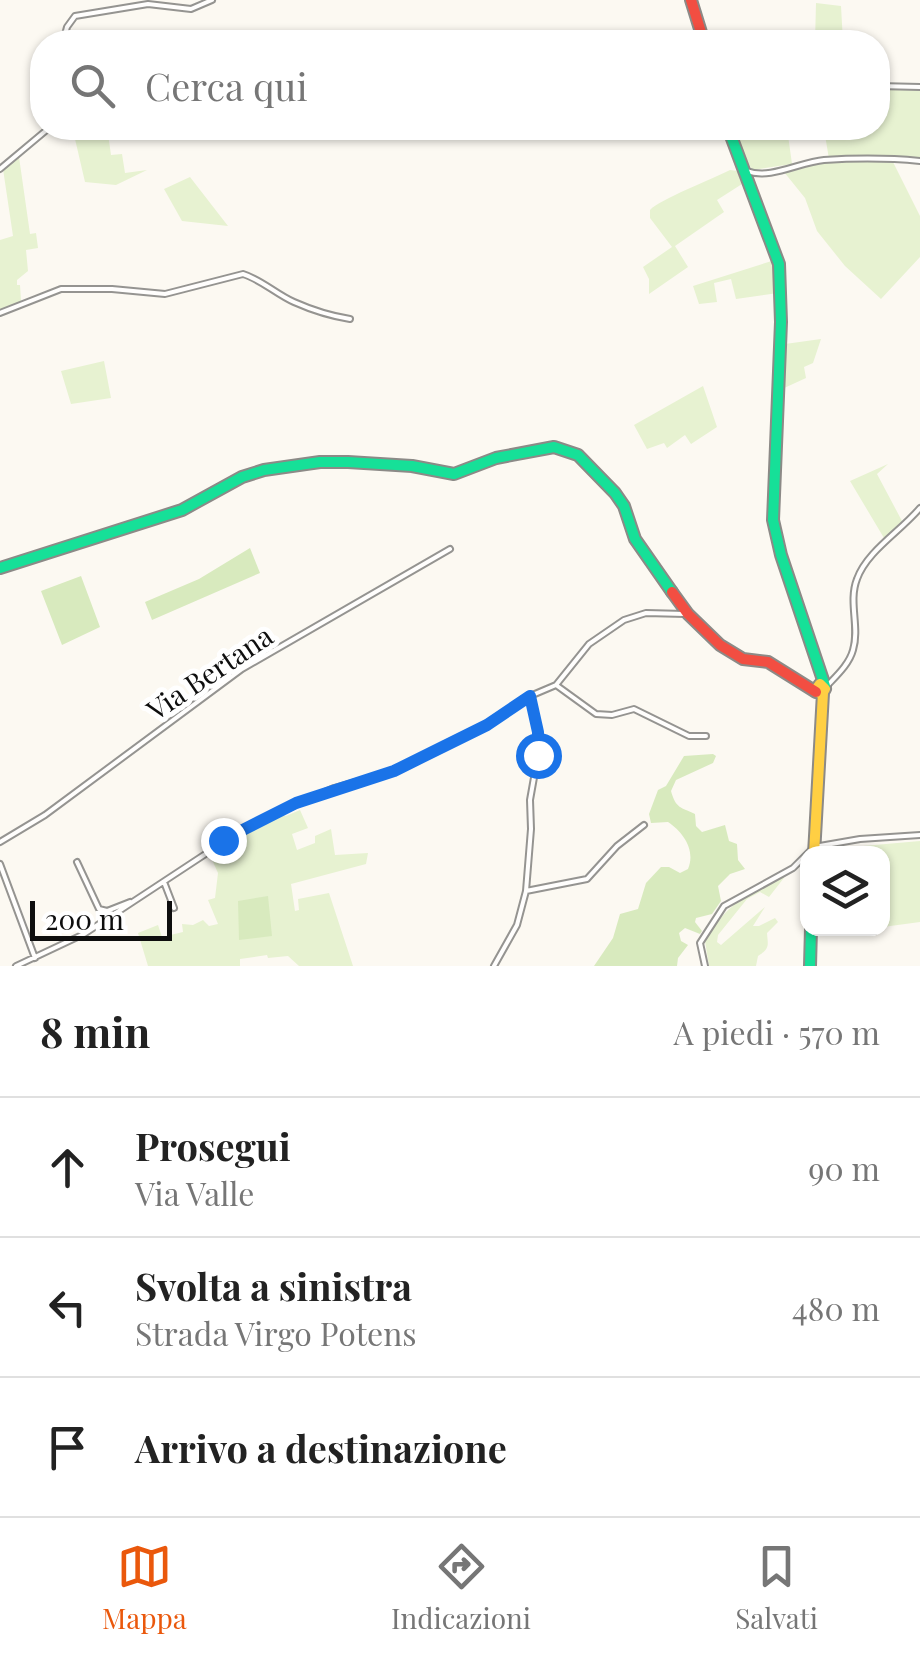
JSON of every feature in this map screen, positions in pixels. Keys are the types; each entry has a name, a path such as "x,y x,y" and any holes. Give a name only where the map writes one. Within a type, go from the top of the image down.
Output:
{"street":[{"path":"66,30 75,16 148,4 192,9 212,0"},
{"path":"691,0 700,30"},
{"path":"890,86 920,86"},
{"path":"0,168 34,140"},
{"path":"731,140 779,264 782,303 773,520 780,555 818,666 821,706 814,846"},
{"path":"736,158 746,170 757,174 820,161 920,161"},
{"path":"0,313 61,289 177,293 243,274 297,304 350,319"},
{"path":"0,568 174,513 242,477 264,470 348,462 412,466 454,474 496,458 554,447 578,455 615,493 624,506 635,539 688,614 733,654 768,662 818,689"},
{"path":"818,689 844,666 854,649 853,598 857,576 920,508"},
{"name":"Via Bertana","path":"0,842 45,815 242,669 450,549"},
{"path":"16,966 84,934 248,826 334,788 394,771 487,725 530,696 556,685 580,651 624,620 646,613 688,614"},
{"path":"556,685 596,714 612,716 634,710 689,736 706,736"},
{"path":"494,966 516,925 526,891 530,800 538,755 538,732 530,696"},
{"path":"526,891 587,878 616,846 644,826"},
{"path":"831,846 860,839 920,835"},
{"path":"77,862 99,909 134,902"},
{"path":"704,966 700,943 724,906 800,862"},
{"path":"0,864 35,958"},
{"path":"164,882 174,908"},
{"path":"810,966 811,936"}],"green space":[{"path":"816,3 841,6 842,30 815,30"},
{"path":"890,87 920,88 920,160 829,159 826,140 890,140"},
{"path":"75,140 109,140 111,155 122,154 125,173 147,170 116,185 85,182"},
{"path":"739,140 789,140 792,164 753,170 743,158"},
{"path":"19,157 30,234 36,233 38,248 26,250 28,271 17,280 21,301 0,310 0,240 13,236 3,169"},
{"path":"826,162 893,162 920,216 920,257 881,299 845,266 817,231 805,198 784,172"},
{"path":"730,170 737,171 742,184 717,200 724,212 675,246 688,267 649,294 649,279 643,267 672,247 650,218 650,210"},
{"path":"190,177 228,226 182,221 164,189"},
{"path":"775,260 778,293 736,299 731,279 714,283 717,302 699,304 693,286"},
{"path":"821,339 813,363 804,367 806,378 782,389 785,344"},
{"path":"104,361 111,398 71,404 61,371"},
{"path":"703,386 717,427 691,444 685,435 667,448 664,443 647,449 634,425"},
{"path":"888,464 877,474 902,521 884,538 850,481"},
{"path":"250,548 260,573 152,620 145,602 199,579"},
{"path":"81,576 100,627 62,645 41,591"},
{"path":"713,754 713,763 676,780 671,791 677,804 695,814 696,826 702,832 725,825 729,841 737,844 738,860 745,869 730,874 718,886 721,901 712,914 696,918 700,934 685,928 679,933 681,941 688,945 677,966 594,966 613,938 620,914 638,909 646,883 661,867 680,873 688,869 689,848 683,836 668,822 651,823 649,814 658,790 666,786 684,756"},
{"path":"300,810 308,828 292,834 297,850 315,843 315,836 331,829 335,855 368,853 366,864 291,884 295,911 299,910 298,899 329,893 353,966 299,966 288,956 267,955 240,959 240,966 148,966 138,933 158,925 162,937 183,932 182,924 193,925 203,920 209,926 218,924 208,900 215,898 218,873 209,853 281,814"},
{"path":"920,841 920,922 890,926 890,846 863,846"},
{"path":"787,874 769,897 760,892 747,899 718,935 721,945 765,907 753,926 775,918 778,922 767,933 767,946 758,956 756,966 709,966 705,941 723,916 740,900"},
{"path":"268,896 272,936 239,940 238,901"}],"traffic: fast":[{"path":"732,140 779,264 781,322 773,520 825,686"},
{"path":"0,568 182,510 242,477 264,470 348,462 412,466 454,474 496,458 554,447 578,455 615,493 624,506 635,539 672,592"},
{"path":"810,966 811,936"}],"traffic: slow":[{"path":"820,684 825,689 822,694 815,691 820,684"},
{"path":"814,846 823,693"}],"traffic: jam":[{"path":"691,0 700,30"},
{"path":"672,592 720,645 743,659 768,662 816,692"}],"route":[{"path":"223,840 296,803 394,771 487,725 530,696 538,732 538,755"}]}
